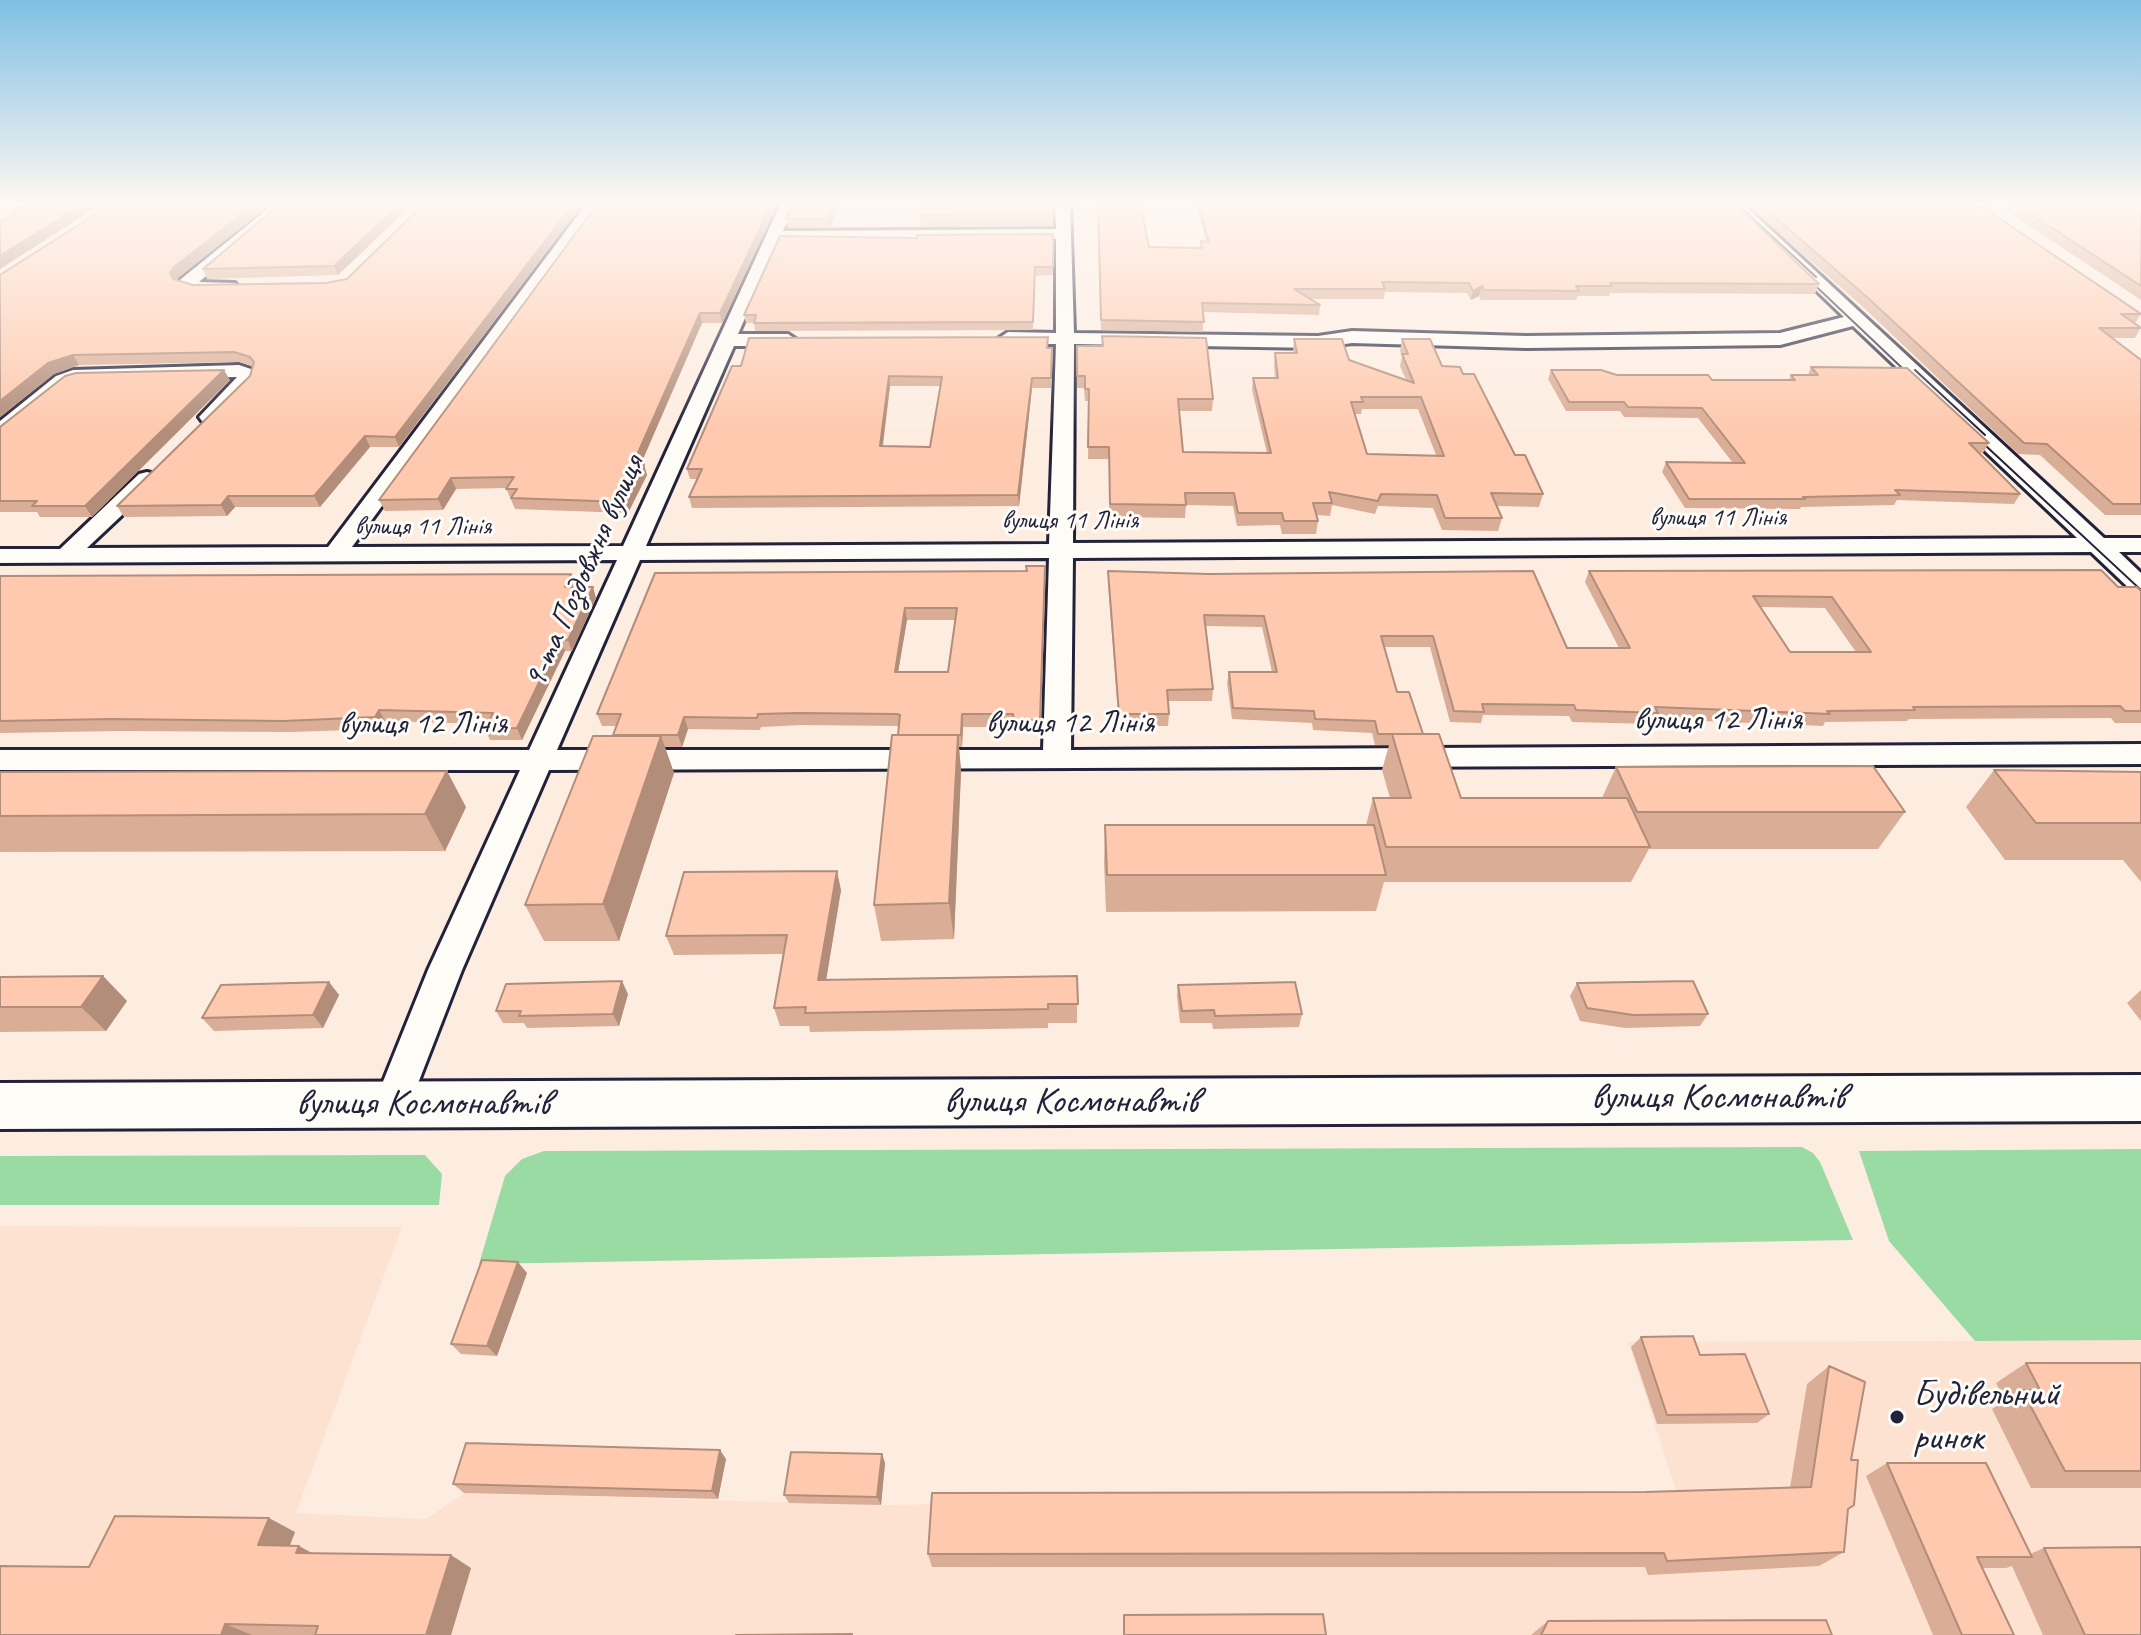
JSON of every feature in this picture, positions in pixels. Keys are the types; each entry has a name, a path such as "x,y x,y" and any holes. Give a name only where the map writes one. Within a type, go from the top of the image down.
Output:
{"main road":[{"name":"вулиця Космонавтів","path":"0,1106 2141,1098"}],"street":[{"path":"191,279 187,283 198,287 242,286"},
{"path":"334,555 538,279"},
{"name":"9-та Поздовжня вулиця","path":"392,1104 445,970 753,279"},
{"path":"1057,760 1064,279"},
{"path":"1812,279 2141,586"},
{"path":"987,338 1318,342 1352,337 1526,342 1780,339 1854,320"},
{"path":"726,340 803,340"},
{"path":"0,431 63,380 80,374 239,371 247,374 246,380 191,435"},
{"path":"66,556 158,468"},
{"name":"вулиця 11 Лінія","path":"0,556 2141,545"},
{"name":"вулиця 12 Лінія","path":"0,760 1057,760 2141,754"}],"shaded area":[{"name":"Будівельний ринок","path":"0,1226 402,1227 296,1513 426,1519 464,1493 881,1505 1677,1493 1628,1342 2141,1340 2141,1635 0,1635"}],"green space":[{"path":"1802,1147 1813,1153 1820,1162 1853,1240 479,1264 505,1176 522,1159 544,1151"},
{"path":"2141,1149 2141,1340 1975,1341 1889,1241 1859,1151"},
{"path":"425,1155 442,1174 439,1205 0,1205 0,1156"}],"building":[{"path":"0,279 174,279 193,285 326,283 345,279 516,279 395,437 365,436 314,496 228,496 221,505 117,506 250,376 254,362 250,357 234,352 73,355 48,363 0,401"},
{"path":"542,279 736,279 720,313 700,313 633,464 644,464 624,502 511,498 517,489 506,489 514,477 451,478 438,499 379,500"},
{"path":"760,279 1035,279 1033,322 754,323 756,315 744,315"},
{"path":"1100,279 1814,279 1819,284 1610,283 1612,286 1576,286 1579,291 1484,290 1482,286 1473,291 1469,283 1382,282 1385,289 1294,289 1320,305 1202,303 1204,322 1101,320"},
{"path":"1847,279 2090,279 2141,314 2121,314 2141,328 2099,328 2141,360 2141,504 2113,504 2047,444 2024,443"},
{"path":"1102,336 1206,338 1213,399 1178,399 1183,452 1271,453 1253,378 1278,378 1275,353 1297,353 1294,339 1342,339 1349,360 1414,383 1402,354 1408,354 1402,339 1430,339 1442,366 1460,367 1463,374 1474,374 1515,455 1525,455 1543,494 1491,493 1502,518 1445,518 1437,495 1381,494 1378,501 1329,492 1332,503 1313,503 1318,521 1284,521 1282,513 1238,513 1234,493 1185,493 1186,505 1110,504 1109,447 1088,447 1089,389 1085,389 1085,376 1077,376 1077,346 1103,346","holes":["1361,397 1421,397 1444,456 1367,454 1351,402 1363,402"]},
{"path":"1048,337 1047,348 1052,348 1051,378 1032,378 1018,495 689,497 702,469 687,469 732,366 741,366 749,338","holes":["889,376 942,377 930,447 880,446"]},
{"path":"1811,367 1907,368 1989,443 1969,443 2020,494 1895,490 1900,495 1689,499 1666,462 1745,463 1702,408 1628,407 1624,402 1569,402 1551,370 1601,370 1617,375 1708,375 1712,380 1795,380 1791,375 1818,375"},
{"path":"224,370 85,506 32,506 37,501 0,501 0,427 65,376 76,373"},
{"path":"1026,566 1045,566 1040,720 1014,720 1013,714 962,714 961,735 898,735 900,715 897,714 758,714 757,718 684,717 678,735 613,735 621,714 597,714 655,573 1027,571","holes":["905,608 957,608 948,672 895,672"]},
{"path":"2101,570 2118,587 2137,587 2141,591 2141,711 2125,711 2120,706 1913,707 1915,710 1827,711 1830,714 1655,707 1658,713 1576,710 1574,705 1482,704 1484,712 1454,711 1433,636 1381,636 1397,692 1409,692 1423,734 1378,734 1375,721 1315,719 1314,711 1233,708 1229,672 1277,672 1264,616 1204,615 1213,689 1167,690 1169,714 1119,714 1108,571 1208,574 1533,571 1567,648 1630,648 1589,571","holes":["1753,596 1832,597 1871,652 1790,652"]},
{"path":"571,574 565,587 593,587 568,640 560,639 517,728 485,729 493,713 379,710 375,717 284,721 0,721 0,576"},
{"path":"1392,734 1439,734 1461,798 1627,798 1650,847 1386,847 1373,798 1411,798"},
{"path":"892,735 958,735 949,903 874,905"},
{"path":"593,736 661,736 603,904 525,905"},
{"path":"1873,766 1905,812 1637,812 1616,767"},
{"path":"1994,770 2141,772 2141,823 2036,823"},
{"path":"447,771 425,814 0,816 0,772"},
{"path":"1105,825 1374,825 1386,875 1107,875"},
{"path":"837,871 818,980 1077,976 1078,1004 1048,1004 1048,1009 805,1013 806,1007 774,1008 787,935 666,936 684,872"},
{"path":"103,976 81,1007 0,1007 0,977"},
{"path":"622,981 613,1014 519,1016 521,1011 496,1011 506,984"},
{"path":"1693,981 1708,1014 1633,1015 1587,1008 1577,983"},
{"path":"329,982 313,1015 202,1018 221,985"},
{"path":"1295,982 1302,1014 1215,1016 1214,1010 1182,1011 1178,985"},
{"path":"482,1260 518,1262 487,1346 451,1344"},
{"path":"1693,1336 1700,1355 1745,1354 1769,1414 1667,1415 1641,1337"},
{"path":"2026,1363 2141,1363 2141,1471 2065,1471 2022,1390 2040,1390"},
{"path":"1829,1366 1865,1382 1851,1460 1858,1460 1854,1505 1848,1509 1844,1552 1667,1561 1664,1553 928,1554 932,1493 1645,1492 1811,1487"},
{"path":"466,1443 720,1450 712,1491 453,1484"},
{"path":"791,1452 882,1454 877,1497 784,1495"},
{"path":"1887,1463 1986,1463 2032,1557 1977,1557 2014,1635 1962,1635"},
{"path":"115,1516 269,1518 258,1545 299,1546 296,1553 451,1555 426,1635 315,1635 318,1626 225,1624 221,1635 0,1635 0,1566 89,1567"},
{"path":"2141,1547 2141,1635 2085,1635 2044,1548"},
{"path":"1323,1614 1326,1635 1124,1635 1124,1615"},
{"path":"1826,1620 1832,1635 1541,1635 1548,1621"},
{"path":"852,1634 852,1635 736,1635"}],"tram line":[{"path":"1809,279 1919,384"},
{"path":"1915,370 1985,435"},
{"path":"1972,433 2141,590"}],"place":[{"name":"Будівельний ринок","path":"1897,1417"}]}
